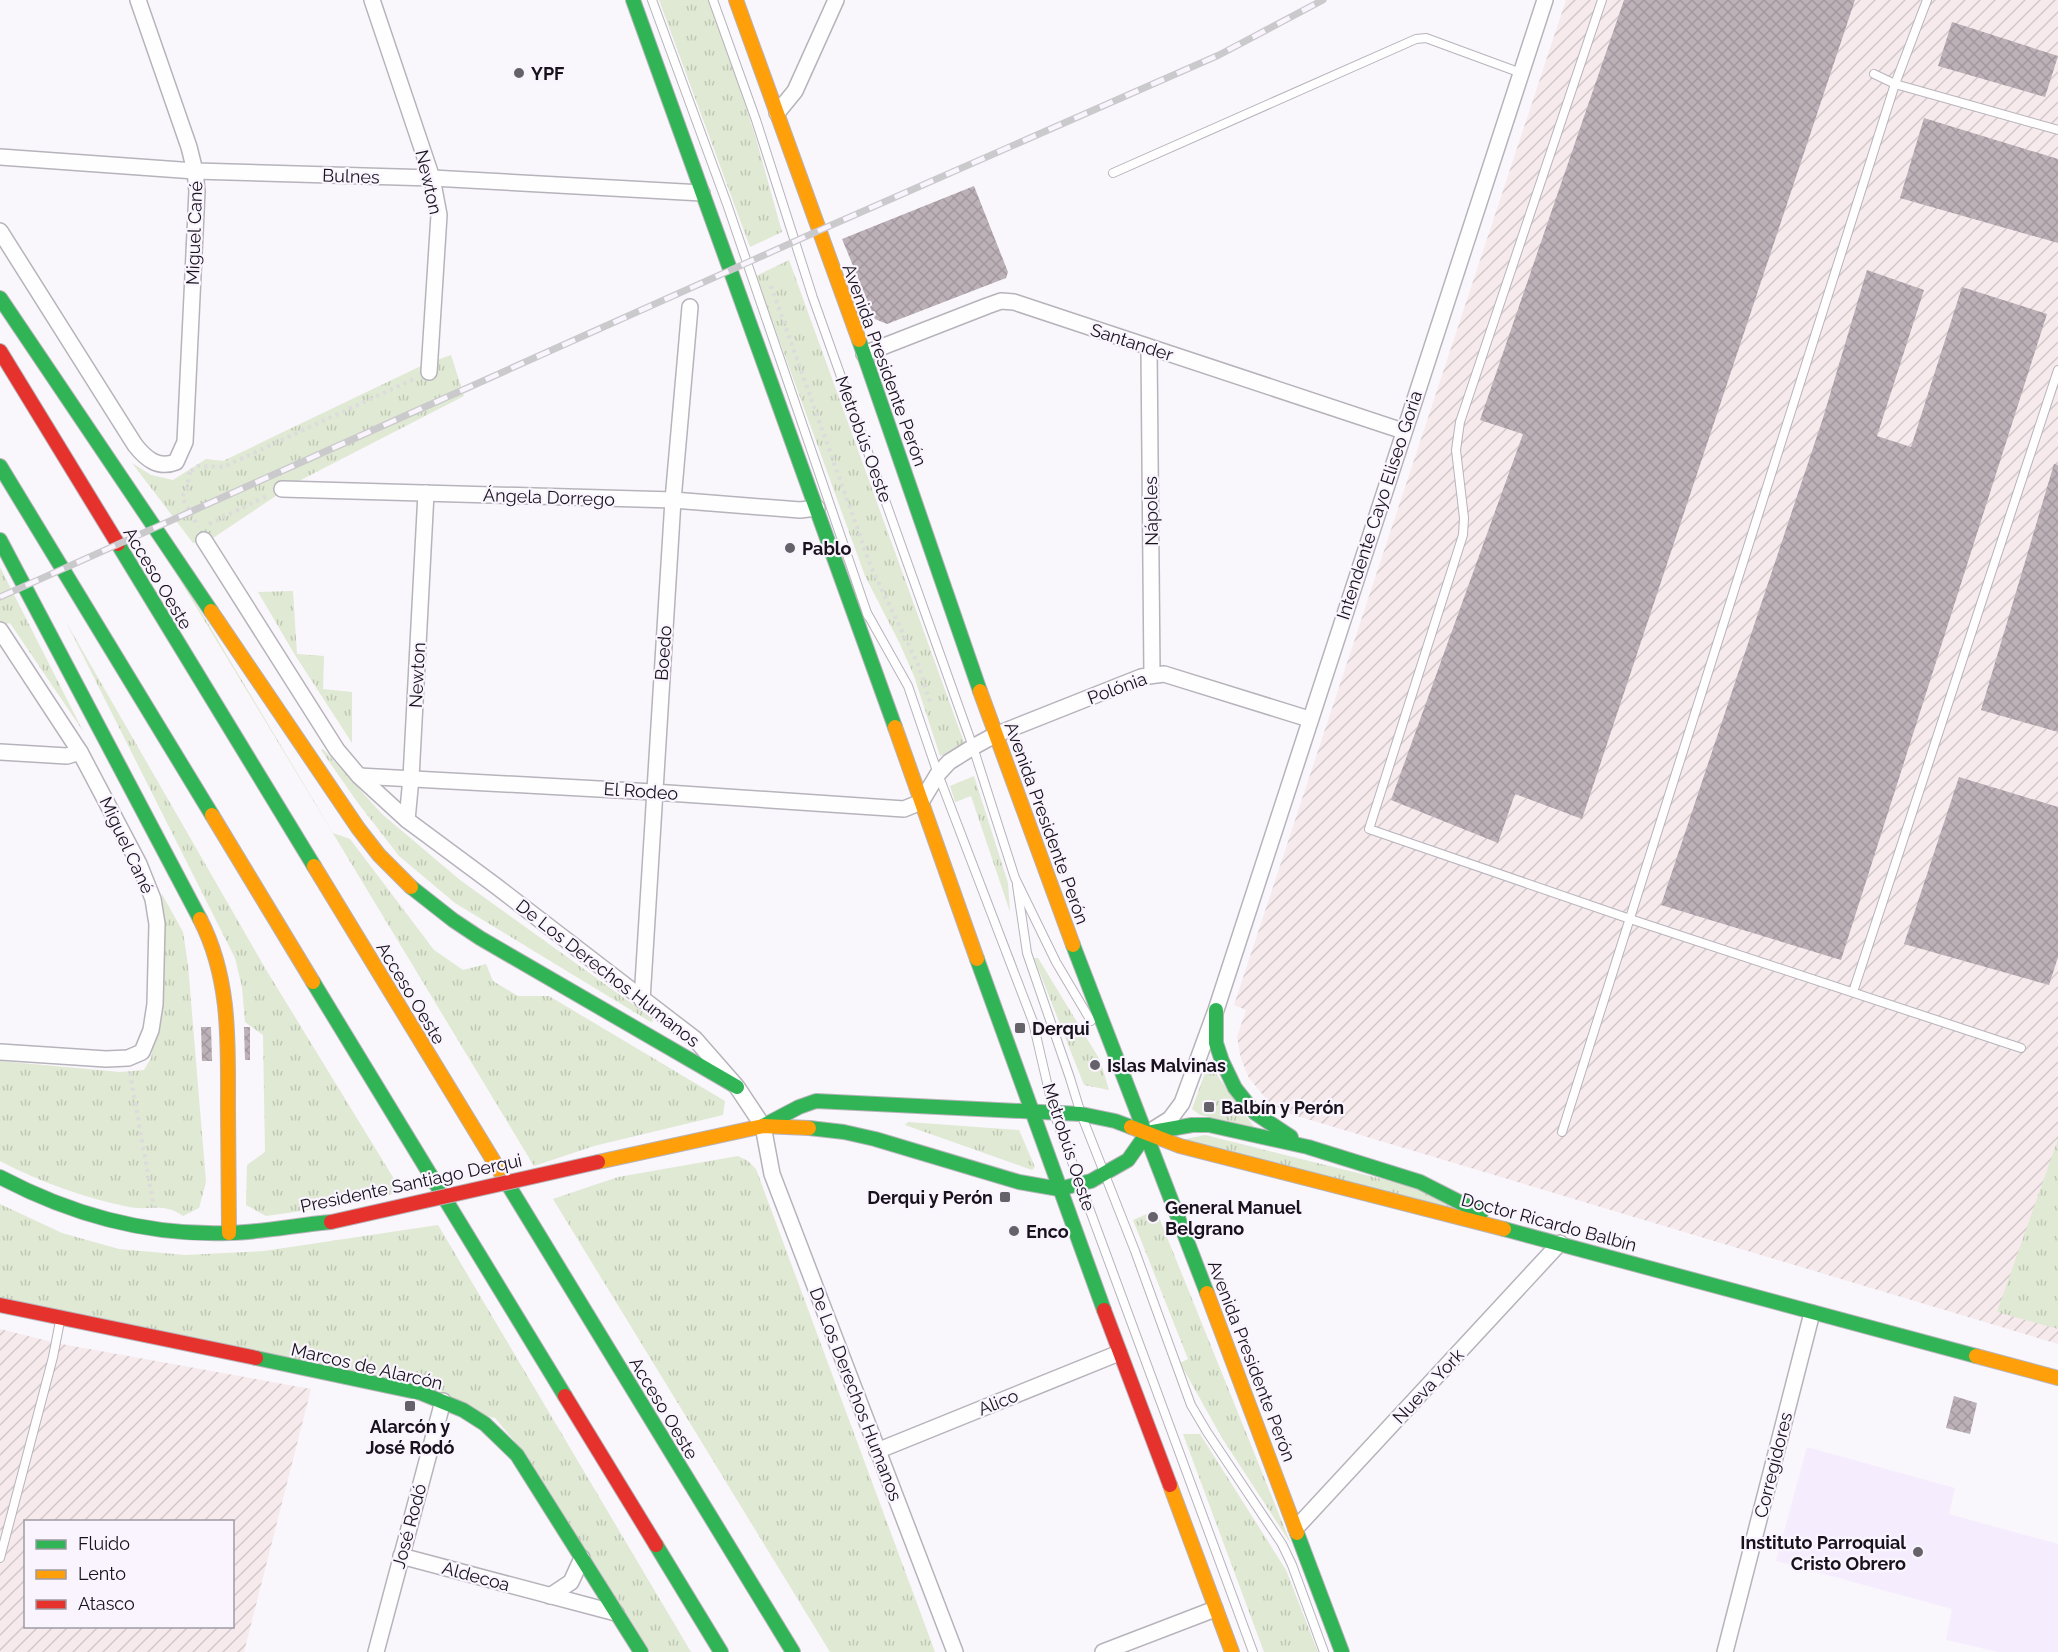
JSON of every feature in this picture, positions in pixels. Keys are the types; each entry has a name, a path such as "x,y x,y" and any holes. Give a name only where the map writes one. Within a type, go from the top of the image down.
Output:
{"main road":[{"path":"633,0 817,508 1059,1189 1232,1652"},
{"name":"Avenida Presidente Perón","path":"736,0 864,354 995,735 1119,1068 1147,1132 1342,1652"},
{"path":"0,298 358,828 385,864 430,905 477,937 737,1087"},
{"name":"Acceso Oeste","path":"0,351 792,1652"},
{"path":"0,466 721,1652"},
{"path":"0,540 207,933 221,971 226,996 228,1044 229,1233"},
{"path":"1216,1010 1215,1034 1220,1055 1230,1079 1245,1103 1264,1120 1308,1147"},
{"name":"Presidente Santiago Derqui","path":"0,1177 58,1205 116,1223 158,1229 229,1233 331,1222 763,1126 799,1107 816,1101 1031,1111"},
{"name":"Doctor Ricardo Balbín","path":"1031,1111 1081,1114 1115,1120 1180,1146 1560,1243 2058,1378"},
{"path":"1147,1132 1192,1125 1209,1125 1308,1147 1420,1182 1518,1232"},
{"name":"Presidente Santiago Derqui","path":"763,1126 844,1132 1019,1182 1059,1189 1104,1175 1128,1160 1147,1132"},
{"name":"Marcos de Alarcón","path":"0,1305 421,1393 478,1418 499,1434 517,1455 641,1652"}],"street":[{"name":"Miguel Cané","path":"138,0 189,147 197,191 185,442 180,456"},
{"name":"Newton","path":"372,0 432,178 439,215 429,372"},
{"path":"777,113 795,91 836,0"},
{"name":"Intendente Cayo Eliseo Goria","path":"1147,1132 1170,1119 1182,1103 1216,1010 1545,0"},
{"name":"Bulnes","path":"0,158 195,171 432,178 702,193"},
{"path":"0,231 135,445 144,456 167,466 176,462 180,456"},
{"name":"Santander","path":"864,354 1001,301 1014,302 1403,431"},
{"name":"Boedo","path":"642,1000 653,792 690,307"},
{"name":"Nápoles","path":"1149,348 1152,675"},
{"name":"Ángela Dorrego","path":"282,489 674,500 800,510 817,508"},
{"name":"Newton","path":"407,820 426,493"},
{"name":"De Los Derechos Humanos","path":"204,540 325,732 359,776 407,820 695,1039 737,1087 763,1126 772,1174 955,1652"},
{"name":"Miguel Cané","path":"0,630 80,752 139,864 153,899 157,924 155,1004 151,1030 142,1052 128,1058"},
{"name":"Polónia","path":"921,802 938,774 950,762 973,747 995,735 1152,675 1164,674 1309,719"},
{"path":"0,752 67,756 80,752"},
{"name":"El Rodeo","path":"359,776 904,809 921,802"},
{"path":"0,1052 106,1059 128,1058"},
{"name":"Nueva York","path":"1296,1528 1560,1243"},
{"name":"Corregidores","path":"1725,1652 1812,1313"},
{"name":"Alico","path":"877,1451 1119,1353"},
{"name":"José Rodó","path":"376,1652 443,1401"},
{"name":"Aldecoa","path":"401,1556 616,1613"},
{"path":"550,1596 571,1582 582,1558"},
{"path":"1103,1652 1215,1609"}],"lane":[{"name":"Metrobús Oeste","path":"652,0 730,214 881,657"},
{"name":"Metrobús Oeste","path":"713,0 756,120 817,309 973,747 1015,878 1056,962 1119,1068"},
{"path":"1602,0 1460,422 1456,450 1464,519 1463,535 1369,829 1630,919 2022,1048"},
{"path":"1562,1132 1895,84 1927,0"},
{"path":"1113,173 1416,39 1426,38 1521,73"},
{"path":"1874,74 1895,84 2058,130"},
{"path":"1853,992 2058,370"},
{"name":"Metrobús Oeste","path":"867,613 908,686 938,774 1033,1022 1054,1113 1253,1652"},
{"path":"891,691 909,747 921,802"},
{"name":"Metrobús Oeste","path":"1015,878 1027,953 1081,1114 1135,1251 1191,1405 1282,1544 1324,1652"},
{"path":"0,1558 53,1357 60,1318"}],"path":[{"path":"190,472 198,466 223,467 429,372"},
{"path":"180,456 190,472 188,487 182,497 199,530 282,489"},
{"path":"128,1058 158,1229"}],"shaded area":[{"path":"1566,0 2058,0 2058,1344 1287,1113 1269,1102 1249,1078 1241,1059 1237,1037 1246,1010 1234,1005"},
{"path":"0,1329 56,1343 311,1389 244,1652 0,1652"},
{"name":"Instituto Parroquial Cristo Obrero","path":"1807,1447 1955,1488 1949,1514 2058,1544 2058,1652 1998,1652 1946,1640 1952,1609 1776,1561"}],"green space":[{"path":"659,0 711,0 755,135 782,232 750,247"},
{"path":"789,260 965,745 940,756 914,676 865,576 756,276"},
{"path":"451,355 464,396 295,483 210,540 193,543 132,463 151,475 173,480 206,459 223,461 423,365"},
{"path":"163,548 333,833 350,839 434,950 463,970 486,964 493,981 518,996 549,996 725,1101 723,1115 594,1146 534,1166 163,552"},
{"path":"0,567 83,731 10,623 0,626"},
{"path":"293,591 297,654 324,656 323,689 352,692 352,743 295,655 258,592"},
{"path":"66,622 265,968 402,1192 337,1206 266,1216 246,1205 247,1165 265,1152 263,1035 245,1022 242,987 235,958"},
{"path":"323,749 382,814 460,880 652,1018 653,1022 455,903 399,856 358,803 321,750"},
{"path":"974,776 1008,883 1010,912 971,796 955,802 950,786"},
{"path":"162,894 183,932 188,965 206,1182 199,1208 183,1216 169,1209 129,1207 79,1194 31,1176 0,1161 0,1061 120,1072 144,1070 151,1058 163,994"},
{"path":"1034,958 1038,958 1100,1060 1109,1090 1084,1085"},
{"path":"1206,1070 1214,1071 1254,1127 1200,1115 1192,1109"},
{"path":"908,1122 1019,1130 1035,1167 1032,1170 905,1125"},
{"path":"1205,1135 1414,1187 1460,1212 1181,1140"},
{"path":"2058,1139 2058,1329 1997,1312"},
{"path":"738,1156 748,1161 756,1169 935,1652 830,1652 553,1199 618,1177"},
{"path":"0,1204 62,1233 119,1249 185,1255 264,1251 438,1225 691,1652 650,1652 527,1456 495,1418 0,1299"},
{"path":"1156,1210 1291,1544 1222,1438 1180,1363 1188,1359 1133,1220"},
{"path":"1183,1434 1200,1434 1286,1570 1318,1652 1264,1652"}],"building":[{"path":"1624,0 1855,0 1582,819 1515,794 1498,843 1391,800 1523,434 1480,420"},
{"path":"1952,22 2058,56 2045,97 1938,66"},
{"path":"1924,118 2058,159 2058,243 1900,198"},
{"path":"974,186 1008,272 1006,278 887,324 875,319 842,239"},
{"path":"1867,270 1924,290 1877,436 1911,447 1962,287 2047,314 1841,960 1661,905 1823,418"},
{"path":"2054,464 2058,465 2058,732 1981,710"},
{"path":"1959,777 2058,807 2058,957 2049,985 1904,944"},
{"path":"201,1027 211,1027 212,1061 202,1061"},
{"path":"244,1027 250,1027 250,1060 245,1060"},
{"path":"1954,1396 1977,1403 1970,1434 1946,1428"}],"railway":[{"path":"0,597 818,231 1219,55 1323,0"}],"traffic: fast":[{"path":"633,0 895,727"},
{"path":"0,298 211,611"},
{"path":"859,340 980,691"},
{"path":"0,466 212,815"},
{"path":"0,540 200,919"},
{"path":"118,544 314,866"},
{"path":"411,887 480,938 737,1087"},
{"path":"1073,945 1207,1293"},
{"path":"977,959 1104,1310"},
{"path":"313,982 565,1396"},
{"path":"1216,1010 1216,1043 1235,1088 1255,1113 1291,1137"},
{"path":"763,1126 799,1107 816,1101 1081,1114 1131,1127"},
{"path":"1147,1133 1192,1125 1209,1125 1308,1147 1420,1182 1481,1213"},
{"path":"809,1128 844,1132 875,1139 1019,1182 1059,1189 1091,1181 1128,1160 1147,1133"},
{"path":"0,1177 83,1212 141,1227 170,1231 243,1232 331,1222"},
{"path":"504,1178 793,1652"},
{"path":"1504,1229 1976,1356"},
{"path":"256,1358 421,1393 463,1410 485,1424 517,1455 641,1652"},
{"path":"1297,1533 1342,1652"},
{"path":"656,1545 721,1652"}],"traffic: slow":[{"path":"736,0 859,340"},
{"path":"211,611 358,828 379,855 411,887"},
{"path":"980,691 1073,945"},
{"path":"895,727 977,959"},
{"path":"212,815 313,982"},
{"path":"314,866 504,1178"},
{"path":"200,919 217,965 226,1012 229,1233"},
{"path":"598,1162 763,1126 809,1128"},
{"path":"1131,1127 1180,1146 1504,1229"},
{"path":"1207,1293 1297,1533"},
{"path":"1976,1356 2058,1378"},
{"path":"1170,1485 1232,1652"}],"traffic: jam":[{"path":"0,351 118,544"},
{"path":"331,1222 598,1162"},
{"path":"0,1305 256,1358"},
{"path":"1104,1310 1170,1485"},
{"path":"565,1396 656,1545"}],"place":[{"name":"YPF","path":"519,73"},
{"name":"Pablo","path":"790,548"},
{"name":"Derqui","path":"1020,1028"},
{"name":"Islas Malvinas","path":"1095,1065"},
{"name":"Balbín y Perón","path":"1209,1107"},
{"name":"Derqui y Perón","path":"1005,1197"},
{"name":"General Manuel Belgrano","path":"1153,1217"},
{"name":"Enco","path":"1014,1231"},
{"name":"Alarcón y José Rodó","path":"410,1406"},
{"name":"Instituto Parroquial Cristo Obrero","path":"1918,1552"}]}
